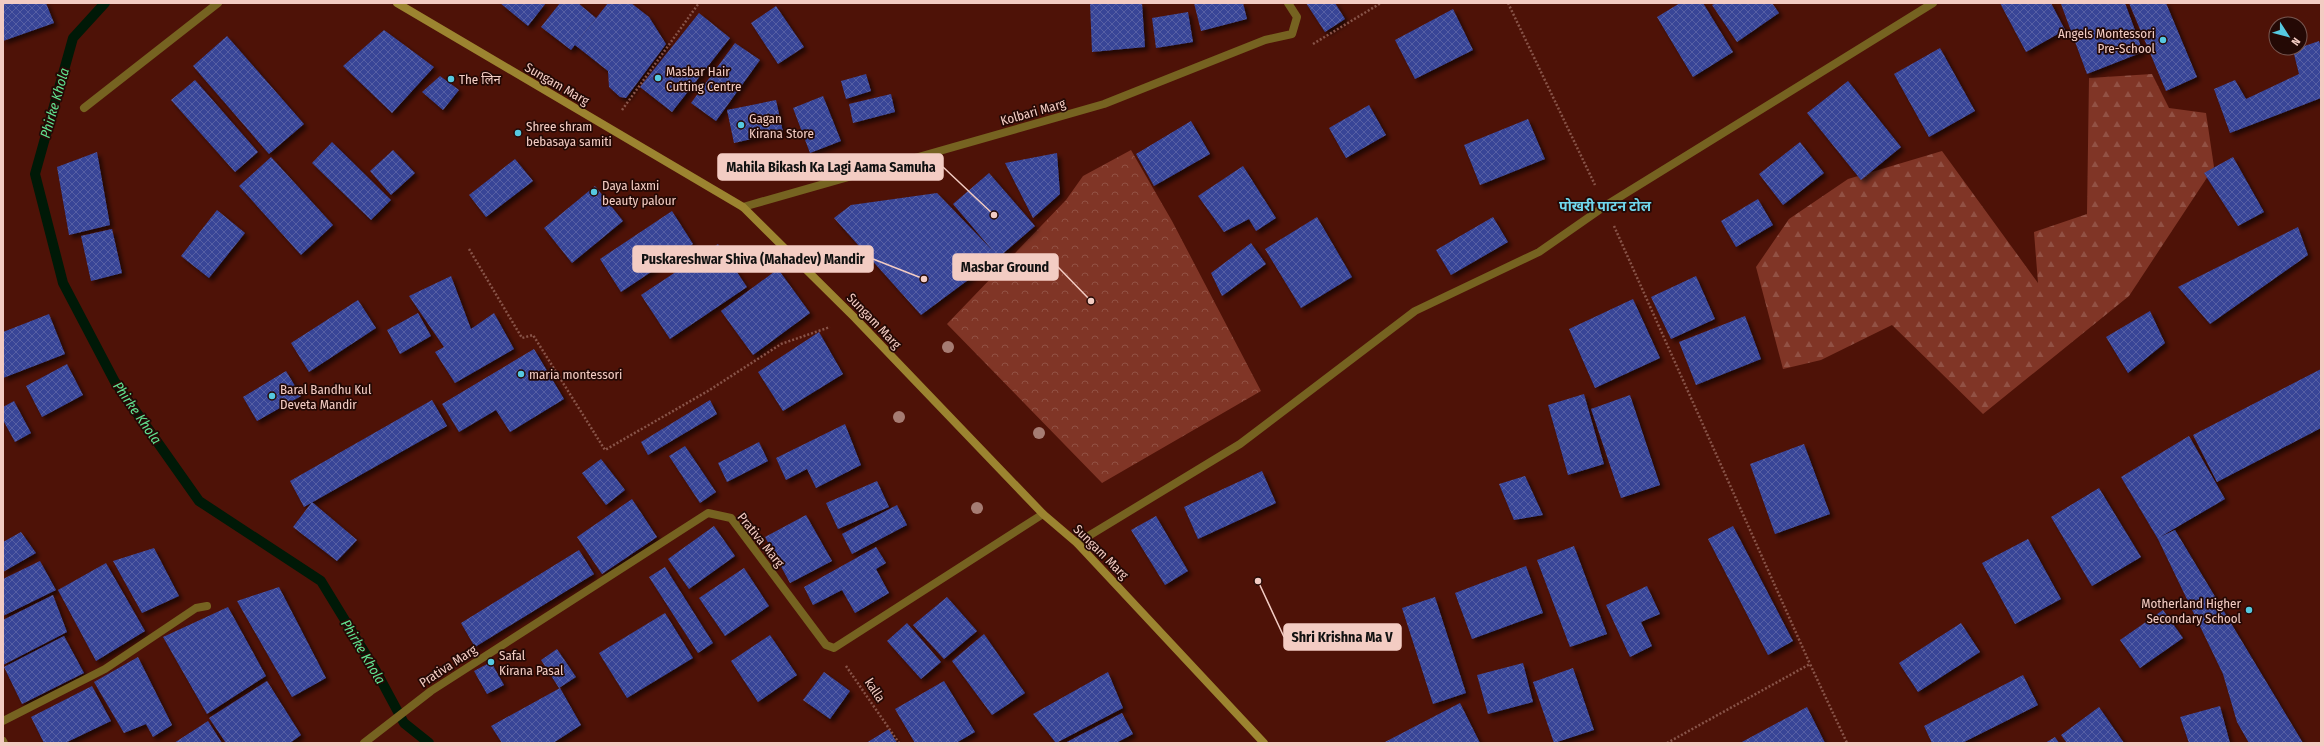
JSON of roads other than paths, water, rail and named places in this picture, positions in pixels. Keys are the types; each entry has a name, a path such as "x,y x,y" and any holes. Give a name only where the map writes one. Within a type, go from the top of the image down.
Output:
{"main road":[{"name":"Sungam Marg","path":"397,3 743,207 856,318 1044,514 1077,543 1264,743"}],"street":[{"path":"84,108 218,3"},
{"name":"Kolbari Marg","path":"743,207 1104,104 1265,40 1292,34 1296,17 1288,3"},
{"path":"1077,543 1240,444 1415,311 1539,252 1605,206 1933,3"},
{"name":"Prativa Marg","path":"364,743 418,701 708,513 731,518 826,645 834,648 1044,514"},
{"path":"3,721 105,669 196,608 207,606"}],"waterway":[{"name":"Phirke Khola","path":"105,3 73,38 35,174 63,283 115,382 199,501 321,581 376,671 404,723 429,743"}],"place":[{"name":"Angels Montessori Pre-School","path":"2163,40"},
{"name":"Masbar Hair Cutting Centre","path":"658,78"},
{"name":"The लिन","path":"451,79"},
{"name":"Gagan Kirana Store","path":"741,125"},
{"name":"Shree shram bebasaya samiti","path":"518,133"},
{"name":"Daya laxmi beauty palour","path":"594,192"},
{"name":"Mahila Bikash Ka Lagi Aama Samuha","path":"994,215"},
{"name":"Puskareshwar Shiva (Mahadev) Mandir","path":"924,279"},
{"name":"Masbar Ground","path":"1091,301"},
{"name":"maria montessori","path":"521,374"},
{"name":"Baral Bandhu Kul Deveta Mandir","path":"272,396"},
{"name":"Shri Krishna Ma V","path":"1258,581"},
{"name":"Motherland Higher Secondary School","path":"2249,610"},
{"name":"Safal Kirana Pasal","path":"491,662"}],"district":[{"name":"पोखरी पाटन टोल","path":"1605,206"}]}
